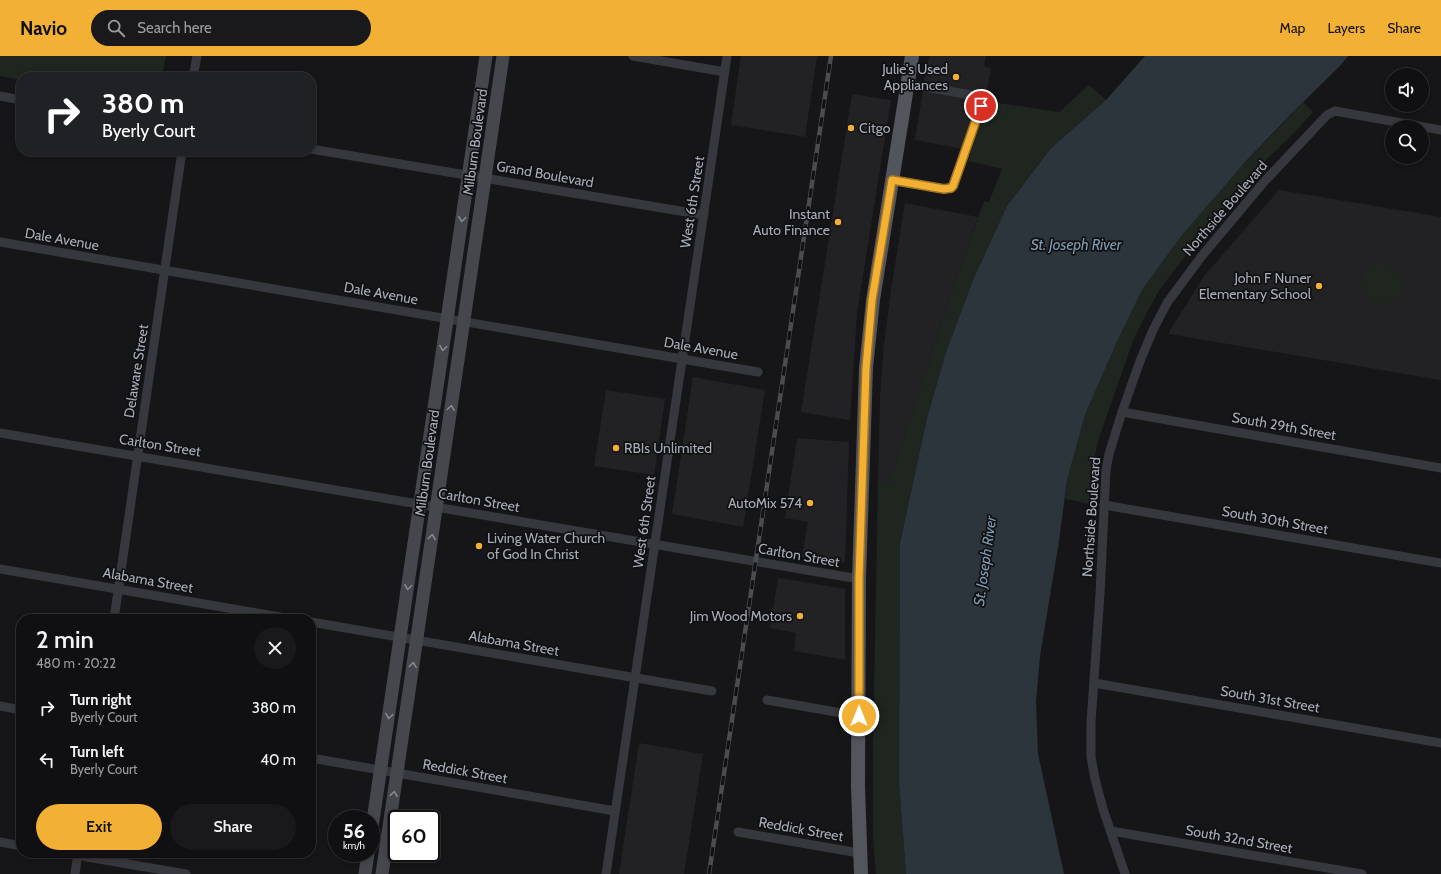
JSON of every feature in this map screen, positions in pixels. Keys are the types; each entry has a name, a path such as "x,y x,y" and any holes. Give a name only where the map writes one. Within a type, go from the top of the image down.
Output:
{"main road":[{"path":"861,874 859,853 859,579 866,368 872,300 912,56"}],"street":[{"path":"194,72 197,56"},
{"name":"Milburn Boulevard","path":"374,810 486,56"},
{"name":"Milburn Boulevard","path":"382,874 503,56"},
{"path":"633,56 725,72"},
{"name":"West 6th Street","path":"606,874 727,56"},
{"path":"892,180 944,189 951,188 982,103 977,96 907,84"},
{"path":"0,96 16,99"},
{"name":"Northside Boulevard","path":"1125,874 1103,809 1095,779 1091,757 1091,722 1100,594 1106,470 1109,454 1122,412 1153,330 1167,303 1201,256 1263,183 1327,115 1335,111 1441,130"},
{"name":"Grand Boulevard","path":"316,149 704,215"},
{"name":"Delaware Street","path":"115,614 181,156"},
{"name":"Dale Avenue","path":"0,242 758,372"},
{"name":"South 29th Street","path":"1122,412 1441,468"},
{"name":"Carlton Street","path":"0,433 859,579"},
{"name":"South 30th Street","path":"1104,505 1441,563"},
{"name":"Alabama Street","path":"0,569 263,614"},
{"name":"Alabama Street","path":"316,623 712,691"},
{"name":"South 31st Street","path":"1094,683 1441,743"},
{"path":"767,700 859,716"},
{"path":"0,706 16,709"},
{"name":"Reddick Street","path":"316,759 615,811"},
{"name":"South 32nd Street","path":"1111,831 1362,874"},
{"name":"Reddick Street","path":"738,832 859,853"},
{"path":"0,842 16,845"},
{"path":"75,874 77,858"},
{"path":"100,858 186,874"},
{"path":"365,874 367,862"}],"shaded area":[{"path":"0,56 166,56 163,72 16,72 16,79 0,76"},
{"path":"741,56 817,56 805,137 731,125"},
{"path":"929,56 986,56 984,66 991,68 986,94 924,82"},
{"path":"1089,85 1106,100 1051,148 1007,206 973,280 946,352 927,418 900,543 899,782 906,874 876,874 873,839 873,744 878,483 889,483 954,286 984,201 989,202 1002,169 968,161 985,109 985,101 1059,112"},
{"path":"923,90 976,99 979,103 963,149 915,140"},
{"path":"852,94 891,100 857,313 850,420 801,412"},
{"path":"1303,102 1313,112 1262,164 1207,228 1160,289 1133,341 1098,441 1091,472 1091,504 1065,499 1067,480 1085,415 1115,346 1142,290 1182,235 1222,187"},
{"name":"John F Nuner Elementary School","path":"1279,190 1441,217 1441,380 1169,334 1205,275"},
{"path":"905,203 978,217 889,483 878,483 880,396 884,344"},
{"path":"1376,263 1391,265 1403,278 1400,296 1387,305 1371,303 1361,288 1364,271"},
{"path":"693,377 765,390 743,527 672,514"},
{"path":"606,390 665,399 654,475 594,466"},
{"path":"797,438 849,442 845,563 802,557 808,522 785,518"},
{"path":"778,578 845,589 845,660 794,651 796,633 770,628"},
{"path":"639,743 703,754 684,874 619,874"}],"water":[{"name":"St. Joseph River","path":"1145,56 1348,56 1340,66 1246,161 1182,235 1142,290 1115,346 1085,415 1067,480 1059,541 1040,656 1036,701 1038,754 1064,874 906,874 899,782 900,543 927,418 946,352 973,280 1007,206 1051,148 1106,100"}],"railway":[{"path":"709,874 831,56"}],"place":[{"name":"Julie's Used Appliances","path":"956,77"},
{"name":"Citgo","path":"851,128"},
{"name":"Instant Auto Finance","path":"838,222"},
{"name":"John F Nuner Elementary School","path":"1319,286"},
{"name":"RBIs Unlimited","path":"616,448"},
{"name":"AutoMix 574","path":"810,503"},
{"name":"Living Water Church of God In Christ","path":"479,546"},
{"name":"Jim Wood Motors","path":"800,616"}],"route":[{"path":"859,716 860,521 866,368 872,300 892,180 944,189 951,188 955,184 981,106"}]}
